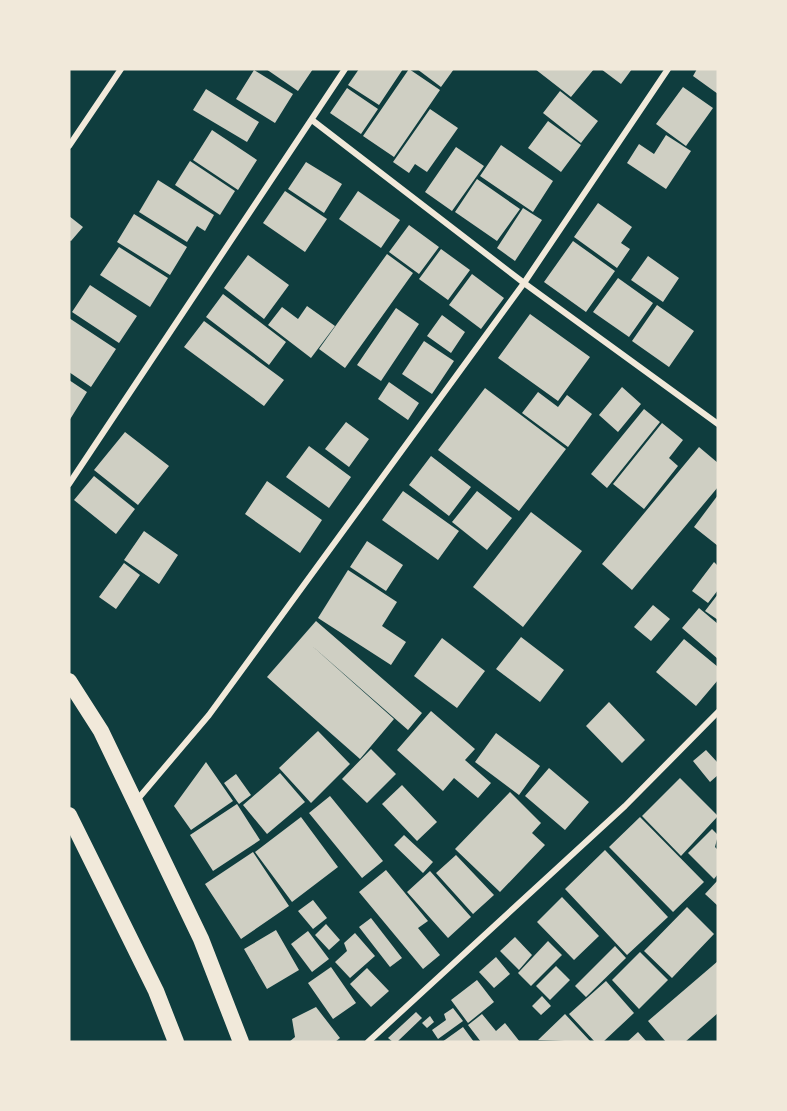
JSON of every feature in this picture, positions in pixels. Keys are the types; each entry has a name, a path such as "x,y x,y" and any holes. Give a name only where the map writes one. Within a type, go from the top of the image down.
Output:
{"highway":[{"path":"69,681 100,731 201,939 241,1042"},
{"path":"69,815 156,991 176,1042"}],"street":[{"path":"69,146 121,69"},
{"path":"69,484 345,69"},
{"path":"134,803 209,715 524,283 668,69"},
{"path":"312,120 524,283 718,424"},
{"path":"368,1042 625,806 718,712"}],"building":[{"path":"266,69 313,69 298,91"},
{"path":"359,69 403,69 379,105 348,85"},
{"path":"409,69 440,90 394,157 363,136"},
{"path":"417,69 454,69 441,87"},
{"path":"535,69 594,69 571,97"},
{"path":"601,69 632,69 621,84"},
{"path":"697,69 718,69 718,94 693,76"},
{"path":"254,70 293,94 275,123 236,99"},
{"path":"683,87 713,108 686,146 656,124"},
{"path":"347,88 378,109 361,134 330,113"},
{"path":"206,89 259,122 247,142 193,110"},
{"path":"560,91 598,121 581,143 543,113"},
{"path":"430,109 458,128 427,172 415,164 409,173 393,162"},
{"path":"548,121 581,145 561,172 528,148"},
{"path":"212,130 257,160 238,190 193,160"},
{"path":"666,135 691,151 666,189 627,163 639,144 654,154"},
{"path":"501,145 553,181 533,212 480,176"},
{"path":"456,147 484,166 452,211 425,192"},
{"path":"190,161 235,191 220,215 175,185"},
{"path":"306,162 342,184 324,213 288,189"},
{"path":"477,179 520,209 497,241 455,212"},
{"path":"158,180 214,215 205,231 197,226 187,242 139,212"},
{"path":"285,191 327,219 305,252 263,223"},
{"path":"358,191 400,220 381,248 339,219"},
{"path":"598,203 632,227 621,243 630,249 617,268 574,237"},
{"path":"523,208 542,220 515,261 497,248"},
{"path":"134,214 187,247 170,275 117,242"},
{"path":"69,216 83,227 71,241 69,240"},
{"path":"409,225 439,247 419,274 389,252"},
{"path":"573,241 615,271 586,312 544,282"},
{"path":"119,247 168,278 150,307 100,275"},
{"path":"441,249 470,270 448,300 419,279"},
{"path":"387,254 413,273 345,368 319,349"},
{"path":"248,255 289,285 264,319 224,288"},
{"path":"648,256 679,278 663,302 631,280"},
{"path":"472,274 504,298 481,329 449,305"},
{"path":"618,278 653,303 629,337 593,312"},
{"path":"90,285 137,316 119,343 72,312"},
{"path":"223,294 286,342 269,365 206,317"},
{"path":"657,305 694,331 669,367 632,341"},
{"path":"307,306 335,326 311,358 268,325 282,307 298,319"},
{"path":"396,308 419,324 381,381 357,365"},
{"path":"530,314 590,357 558,401 498,358"},
{"path":"442,315 465,332 451,353 427,336"},
{"path":"69,318 116,349 91,387 69,372"},
{"path":"204,321 284,380 264,406 184,347"},
{"path":"424,341 454,361 432,394 402,374"},
{"path":"69,380 87,392 69,421"},
{"path":"389,382 419,403 408,420 378,399"},
{"path":"622,387 641,404 618,432 599,415"},
{"path":"485,388 566,449 519,511 438,450"},
{"path":"538,392 558,407 567,395 592,414 568,447 522,413"},
{"path":"644,409 660,422 607,488 591,474"},
{"path":"346,422 369,439 349,467 325,449"},
{"path":"662,423 683,440 669,458 678,466 644,509 613,484"},
{"path":"125,432 169,466 138,505 94,470"},
{"path":"309,446 351,477 329,508 286,477"},
{"path":"699,447 718,463 718,487 632,590 602,564"},
{"path":"431,456 471,487 449,516 409,485"},
{"path":"94,476 135,509 116,534 74,500"},
{"path":"267,481 322,520 300,553 245,514"},
{"path":"403,491 459,531 438,560 382,520"},
{"path":"477,491 512,518 487,550 452,522"},
{"path":"718,495 718,546 694,527"},
{"path":"531,512 582,551 523,627 473,587"},
{"path":"144,531 178,555 159,584 124,560"},
{"path":"367,541 403,565 386,591 350,567"},
{"path":"714,562 718,566 718,590 708,603 692,591"},
{"path":"124,563 140,575 116,609 99,597"},
{"path":"348,570 397,602 382,626 406,642 391,665 318,618"},
{"path":"718,594 718,620 705,611"},
{"path":"653,605 670,619 651,641 634,627"},
{"path":"699,608 718,624 718,659 682,628"},
{"path":"316,621 422,713 408,730 311,645 394,719 360,759 267,677"},
{"path":"521,637 564,670 540,702 496,669"},
{"path":"442,638 485,671 457,708 414,676"},
{"path":"684,639 718,667 718,680 696,706 656,672"},
{"path":"609,702 645,740 622,763 586,726"},
{"path":"431,711 475,749 465,760 491,783 478,798 454,778 443,791 397,750"},
{"path":"318,731 350,764 311,803 279,768"},
{"path":"496,733 540,766 519,795 475,762"},
{"path":"371,749 396,774 367,803 342,779"},
{"path":"706,750 718,763 718,775 710,782 693,761"},
{"path":"206,762 233,801 191,830 174,806"},
{"path":"549,768 589,802 565,830 525,796"},
{"path":"280,773 305,802 267,834 243,805"},
{"path":"236,774 251,795 239,804 224,783"},
{"path":"680,778 718,816 681,856 642,816"},
{"path":"402,785 437,822 417,841 382,804"},
{"path":"510,792 541,823 532,833 545,845 500,892 455,849"},
{"path":"330,796 383,861 362,878 309,813"},
{"path":"237,804 260,840 213,871 190,835"},
{"path":"301,817 338,867 292,902 255,852"},
{"path":"640,817 704,882 673,912 609,847"},
{"path":"712,829 718,835 715,847 718,850 718,874 714,879 688,853"},
{"path":"404,835 433,862 423,873 394,845"},
{"path":"605,850 668,917 627,955 565,889"},
{"path":"253,852 289,906 241,939 205,884"},
{"path":"456,855 494,895 473,914 436,873"},
{"path":"386,870 428,921 418,928 440,955 423,969 359,892"},
{"path":"430,871 471,917 448,938 407,892"},
{"path":"718,880 718,906 705,894"},
{"path":"562,897 599,936 574,960 537,922"},
{"path":"313,900 327,918 313,929 298,911"},
{"path":"687,907 714,934 672,978 644,951"},
{"path":"371,918 402,958 390,967 359,927"},
{"path":"326,924 340,940 329,950 315,935"},
{"path":"276,930 299,970 267,989 244,949"},
{"path":"308,931 329,959 312,972 291,944"},
{"path":"355,933 375,956 350,978 335,962 347,951 344,943"},
{"path":"515,937 532,955 519,970 500,951"},
{"path":"548,941 562,955 531,986 518,973"},
{"path":"615,946 626,958 586,997 575,986"},
{"path":"640,952 668,980 639,1009 612,980"},
{"path":"496,957 510,974 494,988 479,972"},
{"path":"718,961 718,1013 685,1042 666,1042 648,1021"},
{"path":"556,966 570,980 550,1000 536,986"},
{"path":"331,967 356,1003 333,1019 308,983"},
{"path":"367,968 389,991 371,1007 350,984"},
{"path":"477,980 494,1002 468,1023 451,1000"},
{"path":"606,981 634,1013 603,1042 595,1042 569,1014"},
{"path":"542,996 551,1006 541,1015 532,1006"},
{"path":"316,1007 340,1038 335,1042 289,1042 295,1037 292,1019"},
{"path":"453,1008 463,1021 438,1039 432,1030 446,1020 444,1014"},
{"path":"416,1012 422,1018 397,1042 388,1038"},
{"path":"482,1014 496,1031 505,1023 520,1042 481,1042 468,1025"},
{"path":"565,1014 591,1042 538,1040"},
{"path":"430,1016 434,1022 427,1028 422,1023"},
{"path":"463,1027 474,1042 442,1042"},
{"path":"638,1032 647,1042 627,1042"}]}
